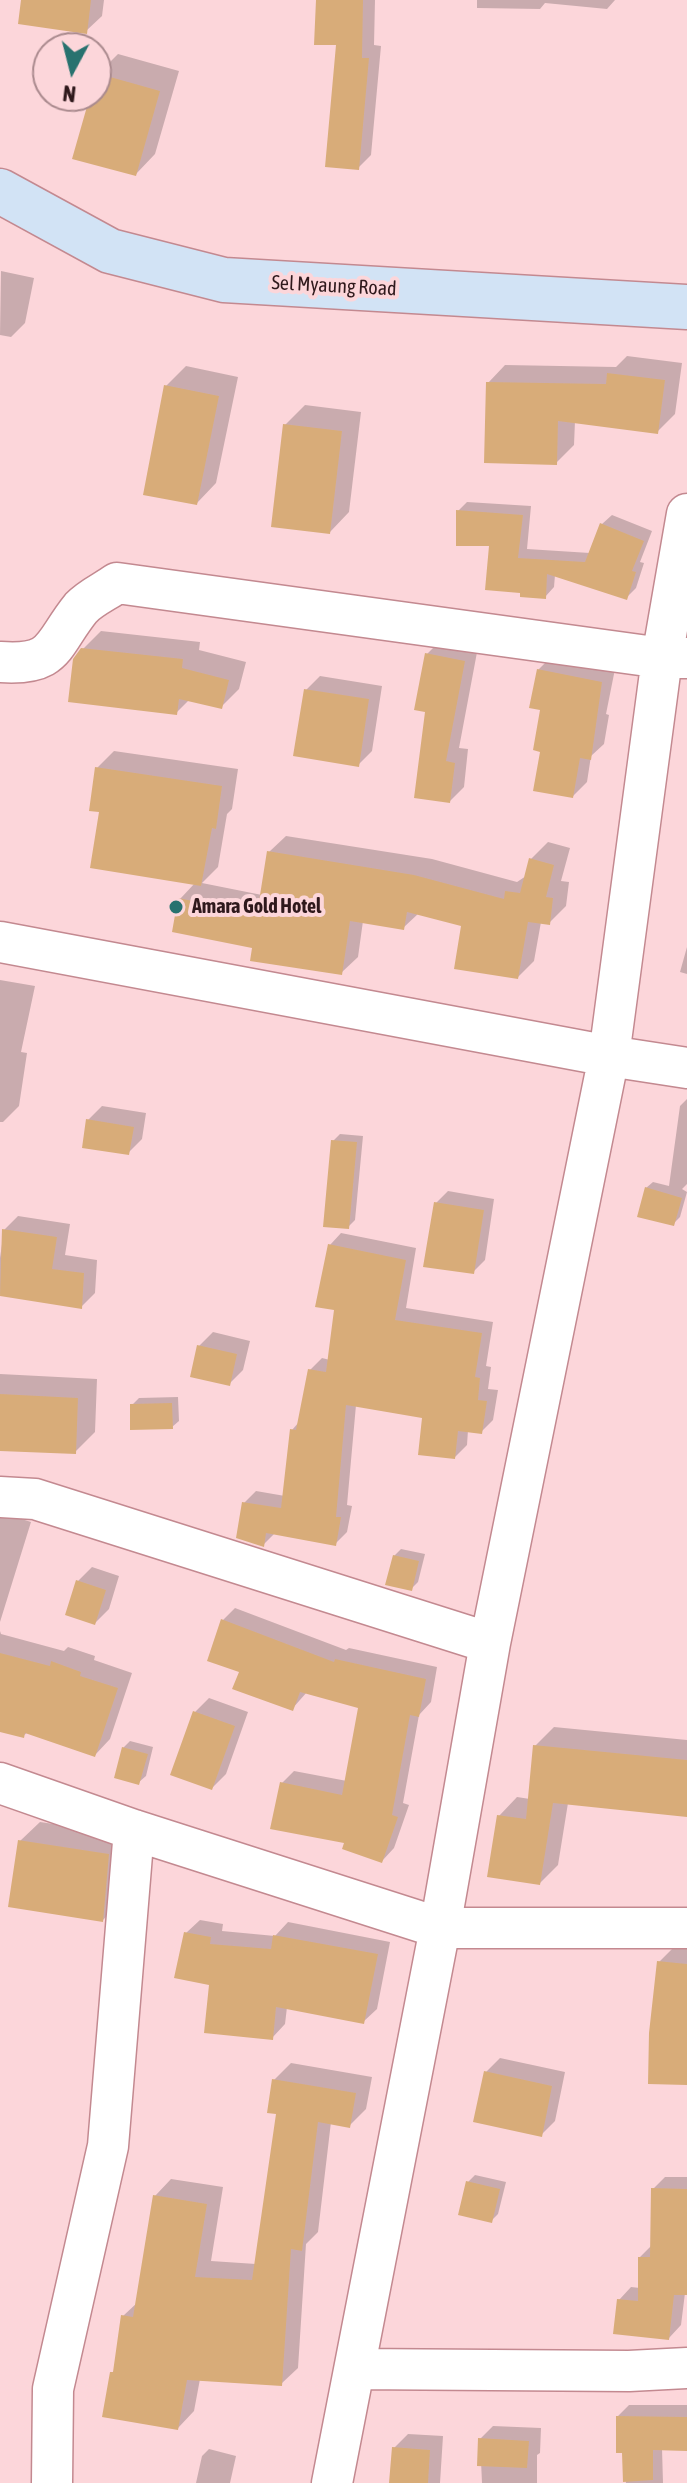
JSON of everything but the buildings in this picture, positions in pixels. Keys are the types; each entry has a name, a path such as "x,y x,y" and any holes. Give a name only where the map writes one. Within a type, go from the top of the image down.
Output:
{"main road":[{"name":"Sel Myaung Road","path":"0,191 110,251 224,280 687,307"}],"street":[{"path":"332,2483 440,1928 490,1643 609,1056 674,658 687,514"},
{"path":"0,662 33,662 55,649 83,606 117,583 674,658"},
{"path":"0,942 687,1068"},
{"path":"0,1497 35,1499 490,1643"},
{"path":"0,1783 134,1830 440,1928 687,1928"},
{"path":"52,2483 53,2389 108,2146 134,1830"},
{"path":"355,2369 629,2371 687,2368"}],"place":[{"name":"Amara Gold Hotel","path":"176,907"}]}
